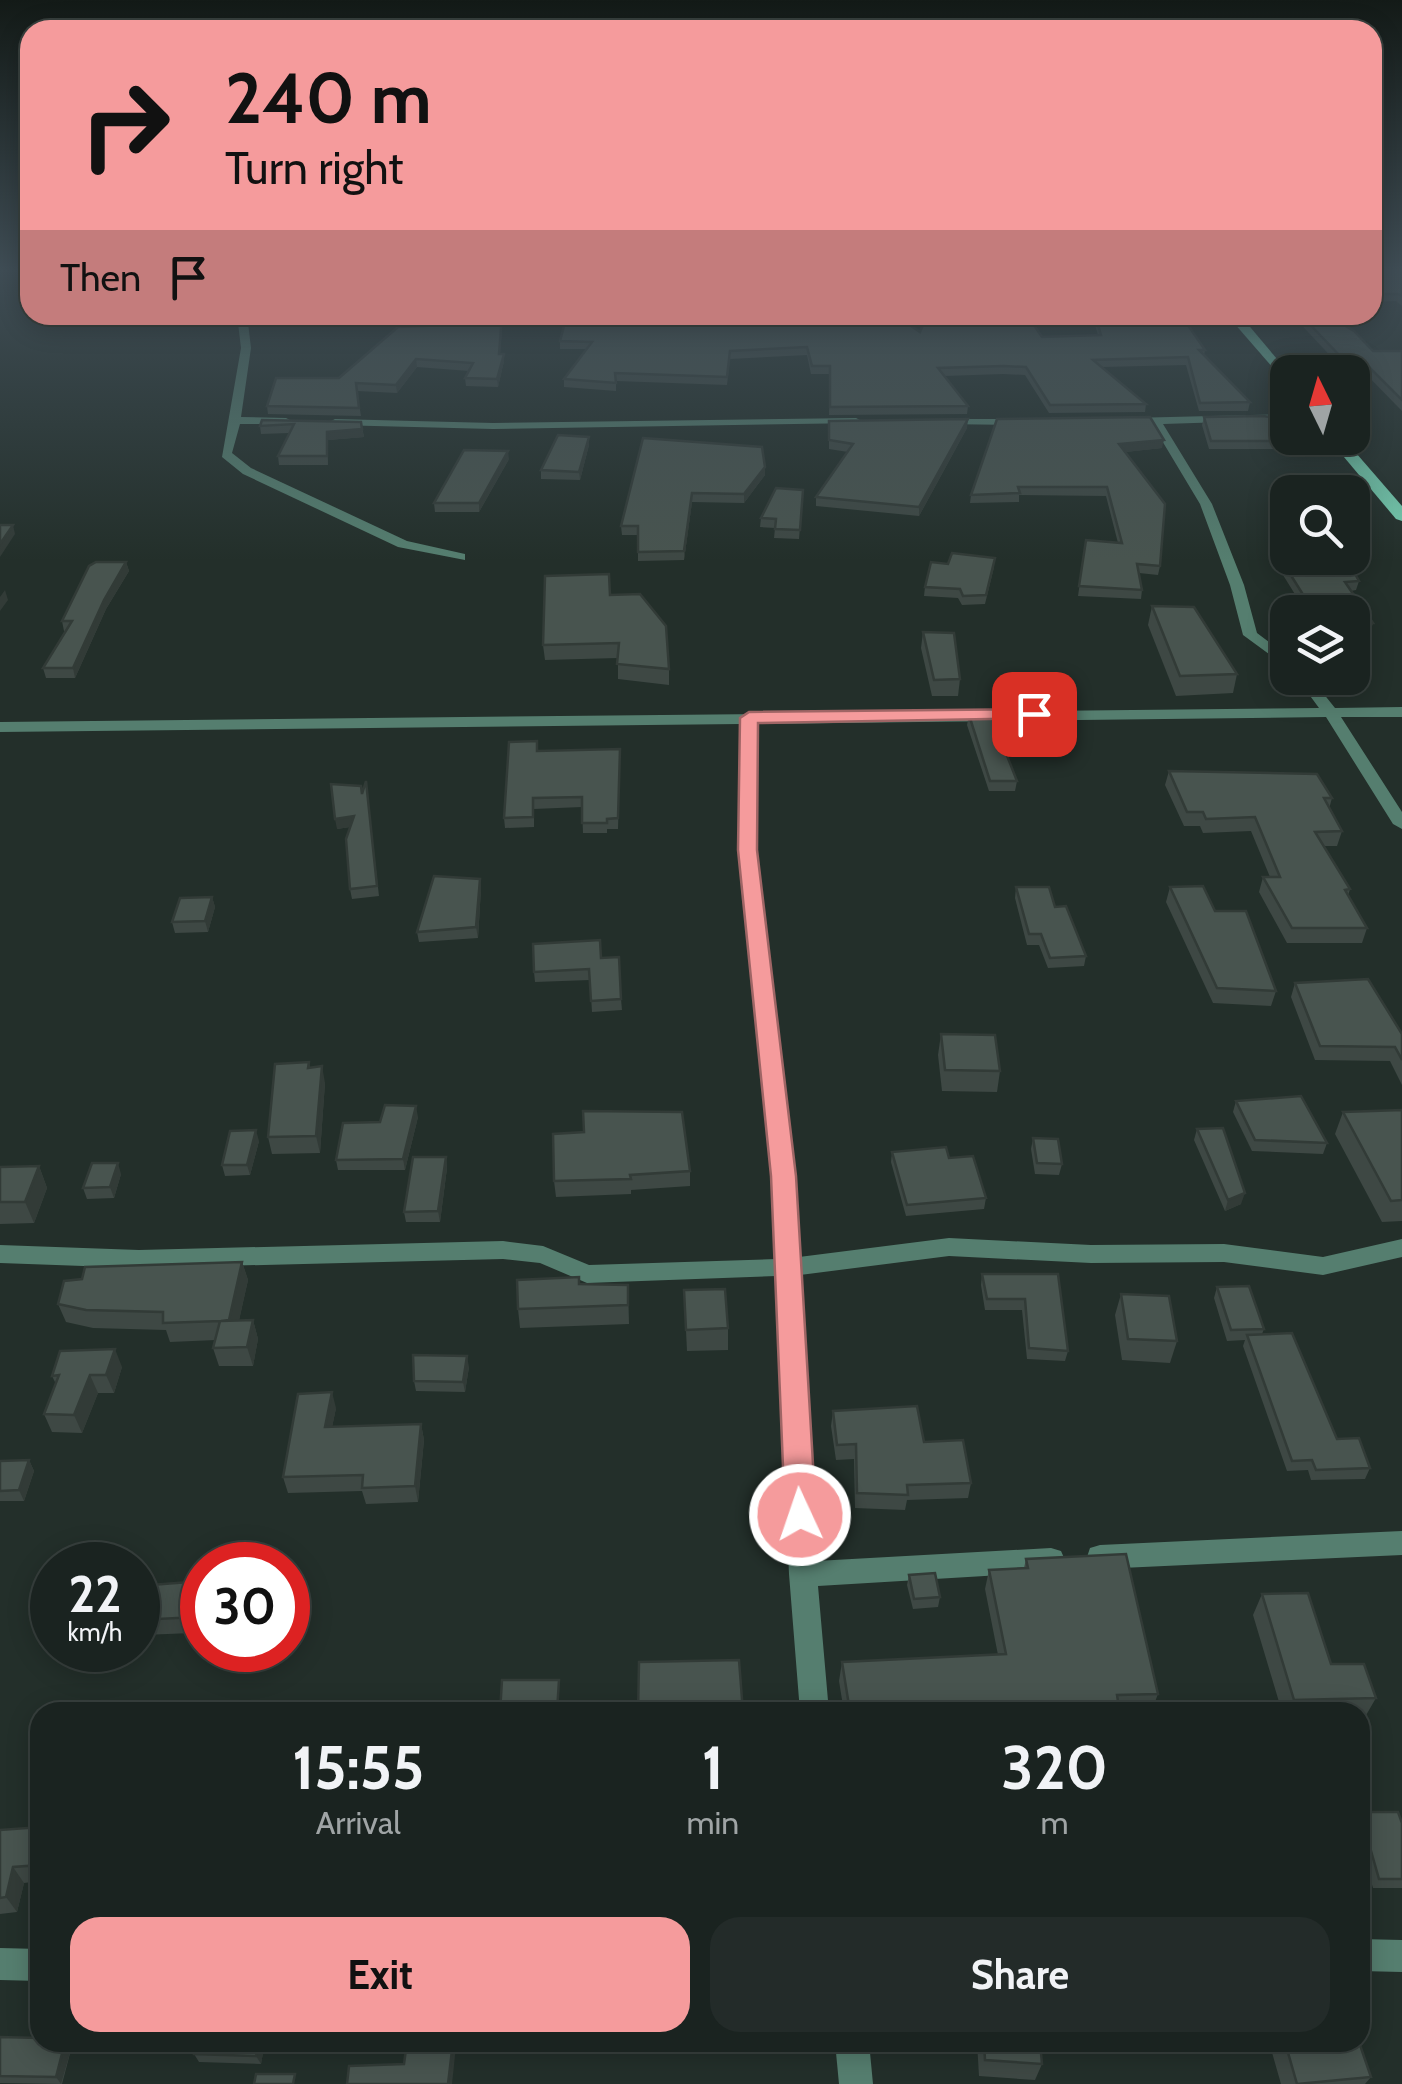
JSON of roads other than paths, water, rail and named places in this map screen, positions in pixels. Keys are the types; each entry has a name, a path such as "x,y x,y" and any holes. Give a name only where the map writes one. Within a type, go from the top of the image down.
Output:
{"main road":[{"path":"1350,455 1402,516"}],"street":[{"path":"243,366 226,454 248,471 403,544 460,558"},
{"path":"1120,422 1270,418"},
{"path":"235,420 295,422"},
{"path":"1156,421 1206,504 1237,585 1250,635 1270,650"},
{"path":"315,422 493,426 872,422"},
{"path":"932,422 1028,422"},
{"path":"1318,695 1402,824"},
{"path":"0,727 1402,712"},
{"path":"749,718 748,850 790,1267 803,1574 814,1702"},
{"path":"0,1254 139,1259 503,1250 543,1256 587,1274 790,1267 949,1247 1091,1254 1224,1253 1323,1266 1402,1248"},
{"path":"803,1574 1402,1543"},
{"path":"1370,1955 1402,1956"},
{"path":"0,1964 30,1965"},
{"path":"853,2052 856,2084"}]}
